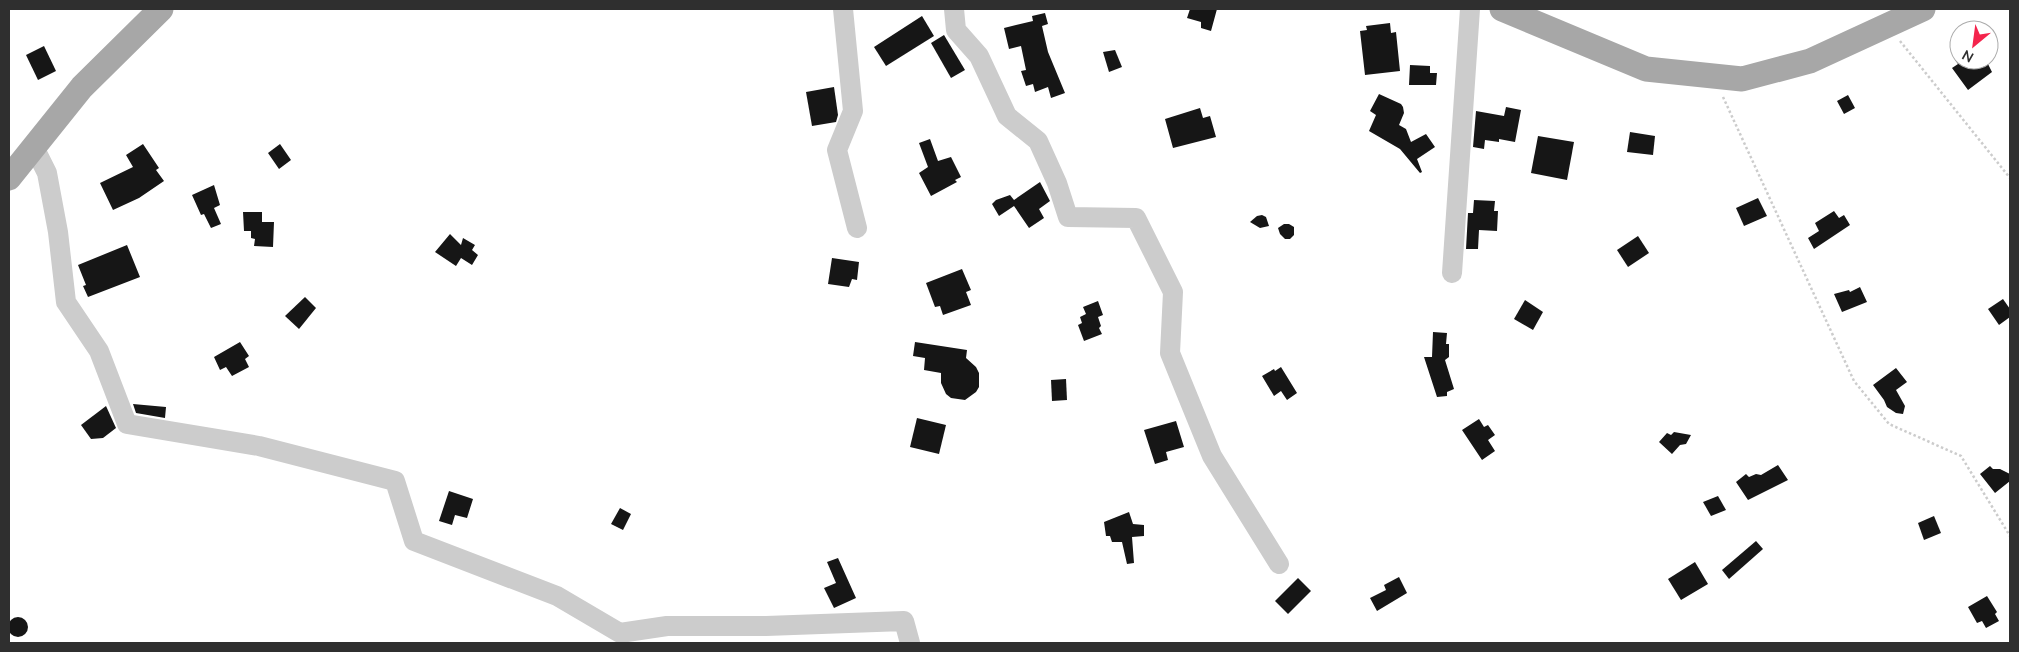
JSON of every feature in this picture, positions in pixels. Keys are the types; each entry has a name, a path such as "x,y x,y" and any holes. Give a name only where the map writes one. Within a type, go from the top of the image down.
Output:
{"main road":[{"path":"9,178 82,87 161,9"},
{"path":"1502,9 1646,68 1742,80 1810,61 1923,9"}],"street":[{"path":"844,9 853,111 837,150 857,228"},
{"path":"954,9 956,30 979,56 1008,116 1038,141 1058,183 1068,217 1136,218 1173,292 1170,353 1212,456 1279,564"},
{"path":"1452,273 1470,9"},
{"path":"34,147 47,173 58,232 66,302 99,351 127,424 260,446 395,481 414,541 556,596 620,633 667,626 766,626 904,621 910,643"}],"path":[{"path":"1887,25 2010,178"},
{"path":"1714,77 1854,381 1889,424 1961,456 2010,536"}],"building":[{"path":"1190,9 1217,9 1211,31 1201,28 1201,22 1187,18"},
{"path":"1045,13 1048,24 1042,26 1048,52 1065,93 1051,98 1048,87 1035,92 1033,84 1026,86 1021,71 1026,70 1021,46 1009,49 1004,28 1033,21 1032,16"},
{"path":"922,16 934,36 886,66 874,47"},
{"path":"1390,23 1391,33 1396,32 1400,71 1365,75 1360,31 1367,30 1366,26"},
{"path":"944,35 965,70 951,78 931,43"},
{"path":"44,46 56,71 38,80 26,55"},
{"path":"1115,50 1122,67 1109,72 1103,52"},
{"path":"1410,65 1430,66 1430,73 1437,73 1436,85 1409,85"},
{"path":"1953,70 1991,70 1992,72 1968,90"},
{"path":"834,87 838,115 836,122 812,126 806,92"},
{"path":"1379,94 1401,104 1403,107 1404,113 1399,125 1406,129 1411,142 1426,134 1435,147 1417,159 1422,172 1420,173 1400,149 1369,131 1376,115 1370,111"},
{"path":"1848,95 1855,108 1844,114 1837,101"},
{"path":"1506,107 1521,110 1515,142 1499,139 1499,142 1485,140 1484,149 1473,147 1476,111 1504,116"},
{"path":"1200,108 1203,118 1210,116 1216,137 1173,148 1165,119"},
{"path":"1630,132 1655,136 1653,155 1627,152"},
{"path":"1538,136 1574,142 1567,180 1531,173"},
{"path":"930,139 938,161 951,157 961,177 955,180 957,182 931,196 919,173 928,167 919,143"},
{"path":"143,144 159,168 156,170 164,181 139,198 113,210 100,183 133,167 126,155"},
{"path":"280,144 291,160 279,169 268,153"},
{"path":"1040,182 1050,201 1039,209 1044,218 1029,228 1014,206 999,216 992,204 996,200 1010,195 1014,200"},
{"path":"214,185 220,205 214,208 221,224 211,228 204,214 201,215 192,195"},
{"path":"1758,198 1767,216 1744,226 1736,208"},
{"path":"1474,200 1495,201 1494,211 1498,211 1497,231 1479,230 1478,249 1466,249 1468,213 1473,213"},
{"path":"1834,211 1839,218 1844,215 1850,225 1814,249 1808,238 1819,231 1815,223"},
{"path":"243,212 262,212 262,222 274,222 273,247 254,246 255,239 251,238 251,231 244,231"},
{"path":"1262,215 1266,217 1269,226 1260,228 1250,222 1257,216"},
{"path":"1284,224 1294,227 1294,235 1290,239 1285,239 1280,234 1278,228"},
{"path":"450,234 461,245 463,238 475,245 472,250 478,255 472,265 461,258 456,266 435,252"},
{"path":"1638,236 1649,253 1628,267 1617,250"},
{"path":"127,245 140,277 88,297 83,286 86,285 78,265"},
{"path":"832,258 859,262 857,280 852,279 849,287 828,284"},
{"path":"962,269 971,290 966,292 971,305 943,315 940,306 935,307 926,283"},
{"path":"1860,287 1867,302 1842,312 1834,294 1849,290 1850,292"},
{"path":"305,297 316,308 299,329 285,316"},
{"path":"2003,299 2010,309 2010,317 1999,325 1988,309"},
{"path":"1525,300 1543,312 1533,330 1514,319"},
{"path":"1098,301 1103,315 1098,317 1101,326 1099,328 1102,334 1084,341 1078,325 1082,323 1080,317 1086,314 1083,307"},
{"path":"1433,332 1447,333 1446,344 1449,344 1449,357 1445,360 1454,389 1447,392 1447,396 1437,397 1424,357 1432,357"},
{"path":"240,342 249,356 245,359 249,367 232,376 226,367 220,370 214,357"},
{"path":"915,342 967,350 966,358 976,367 979,373 979,387 976,392 965,400 951,398 946,394 941,383 941,373 924,370 925,358 913,356"},
{"path":"1281,367 1297,393 1287,400 1281,391 1274,396 1262,376"},
{"path":"1896,368 1907,382 1896,390 1905,406 1903,414 1896,413 1887,407 1873,385"},
{"path":"1066,379 1067,400 1052,401 1051,380"},
{"path":"133,404 166,407 165,418 136,413"},
{"path":"106,406 116,428 103,438 91,439 81,425"},
{"path":"917,418 946,425 939,454 910,447"},
{"path":"1479,419 1484,427 1488,425 1495,435 1488,440 1495,451 1482,460 1462,430"},
{"path":"1176,421 1184,447 1166,452 1168,460 1155,464 1144,430"},
{"path":"1674,432 1691,435 1686,444 1680,445 1672,454 1659,442 1667,433 1671,435"},
{"path":"1778,465 1788,480 1748,500 1736,482 1746,474 1749,477 1756,474 1761,475"},
{"path":"1990,466 1993,469 2000,469 2010,474 2010,481 1995,493 1980,474"},
{"path":"449,491 473,499 467,518 455,515 452,525 439,521"},
{"path":"1718,496 1726,510 1711,516 1703,502"},
{"path":"620,508 631,514 623,530 611,524"},
{"path":"1129,512 1133,524 1144,525 1144,536 1132,537 1134,563 1127,564 1122,542 1112,542 1110,536 1106,536 1104,522"},
{"path":"1934,516 1941,533 1924,540 1918,523"},
{"path":"1756,541 1763,549 1729,579 1722,570"},
{"path":"838,558 856,598 834,608 824,588 836,583 827,562"},
{"path":"1695,562 1708,584 1681,600 1668,579"},
{"path":"1399,577 1407,593 1377,611 1370,598 1386,590 1384,585"},
{"path":"1298,578 1311,591 1288,614 1275,601"},
{"path":"1987,596 1997,612 1995,614 1999,621 1986,628 1982,621 1977,623 1968,607"},
{"path":"18,617 25,620 28,627 25,634 18,637 11,634 8,627 11,620"}]}
